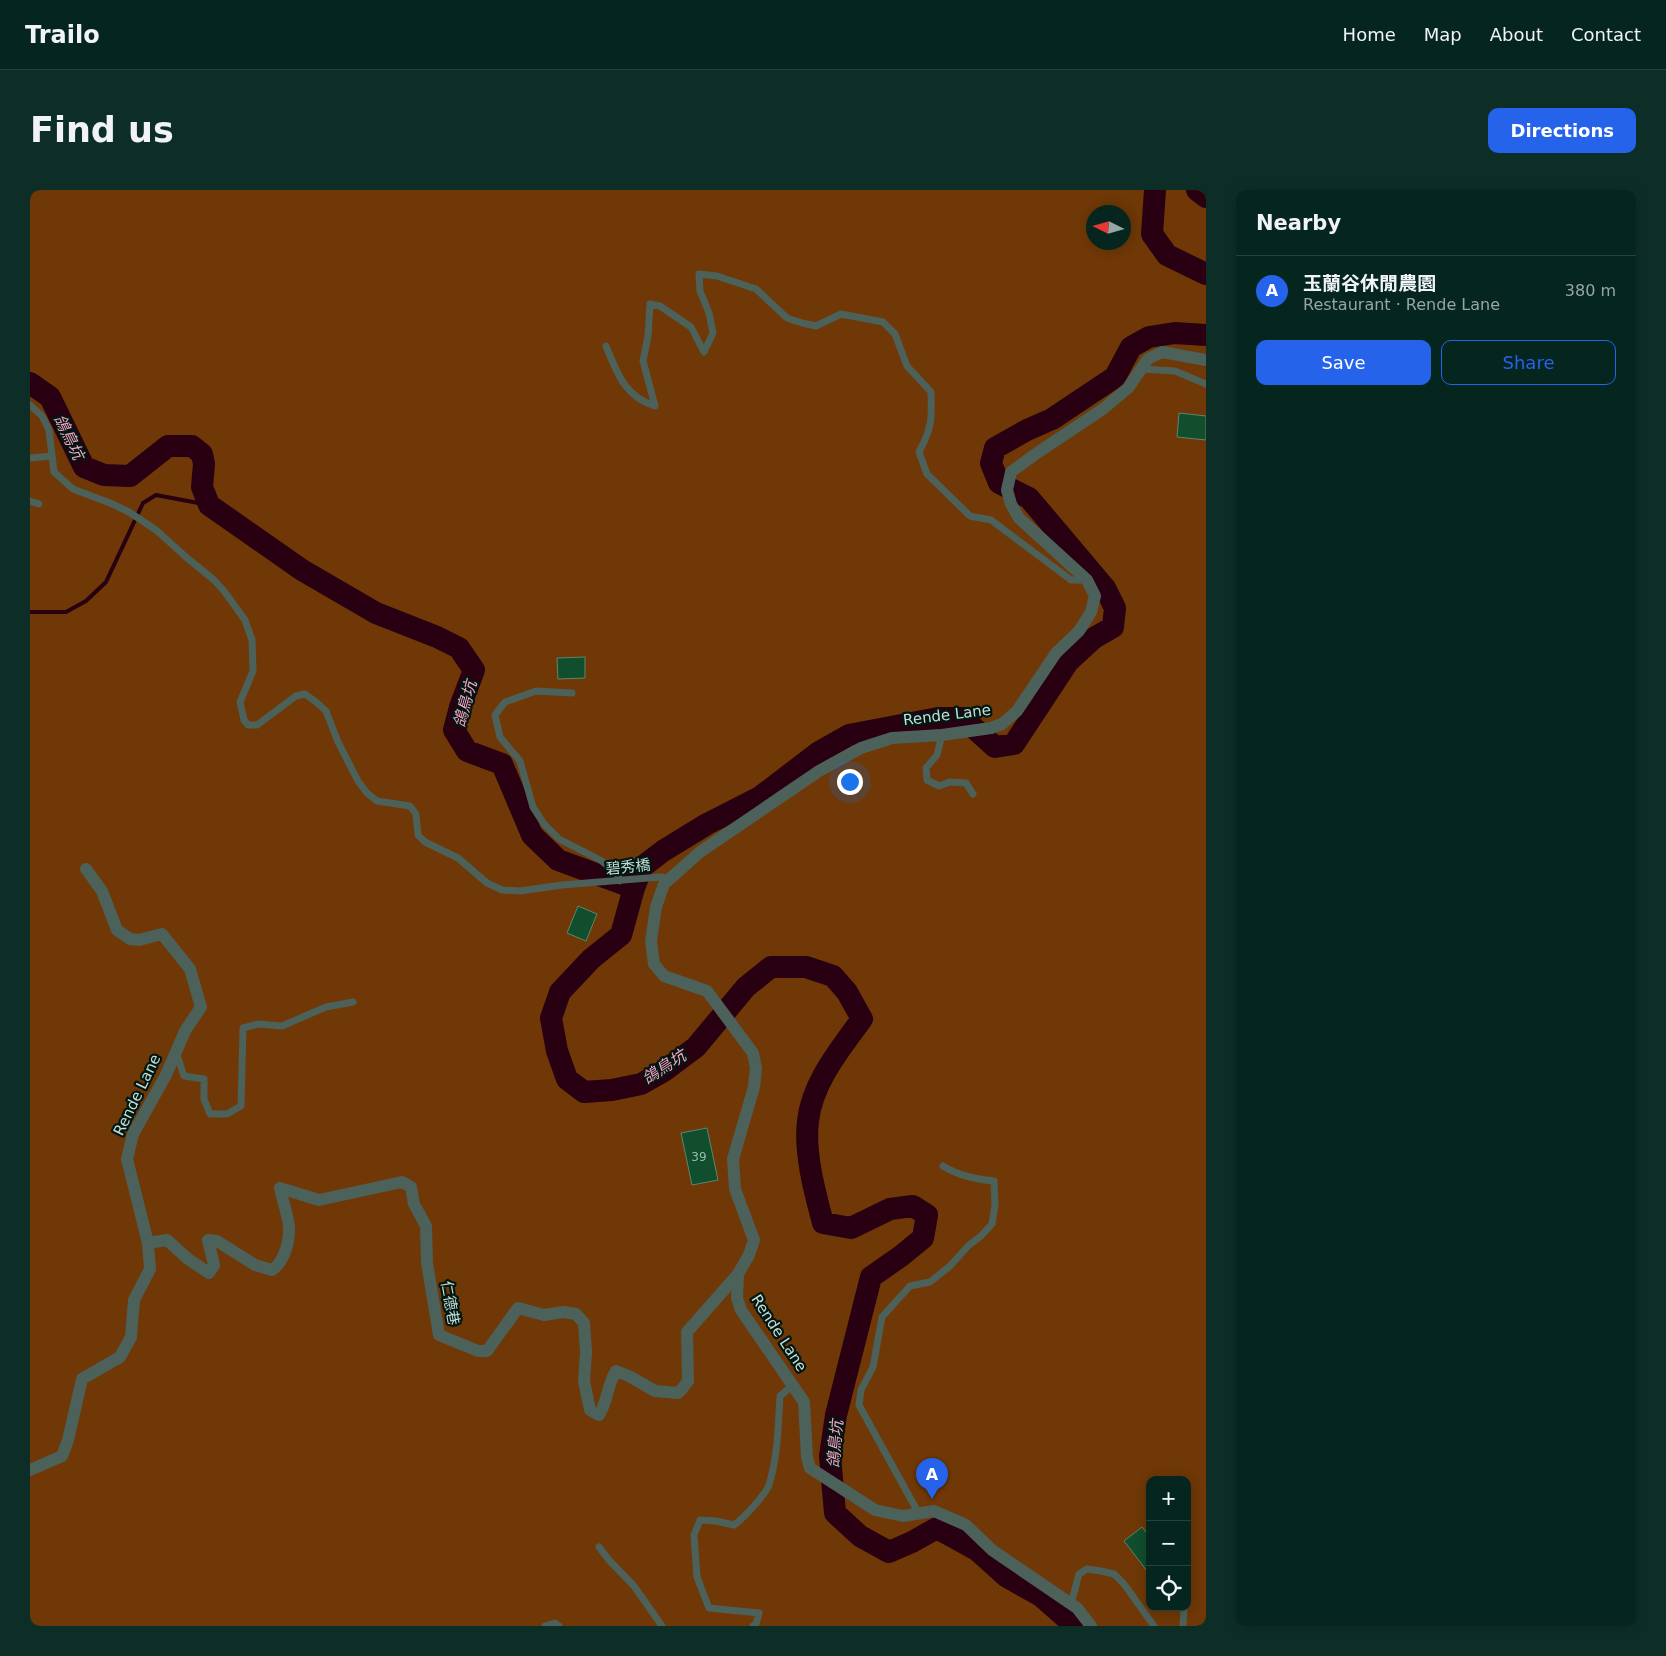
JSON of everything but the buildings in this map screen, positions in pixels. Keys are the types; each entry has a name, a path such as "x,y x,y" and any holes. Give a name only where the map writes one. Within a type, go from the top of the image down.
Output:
{"street":[{"path":"1087,580 1019,518 1011,504 1007,490 1011,472 1102,409 1128,388 1148,359 1162,352 1206,360"},
{"name":"Rende Lane","path":"919,1514 902,1516 875,1510 810,1468 807,1457 804,1402 741,1310 737,1298 738,1274 749,1255 754,1240 735,1189 733,1159 754,1087 756,1068 753,1053 707,991 664,976 654,964 651,941 656,907 665,878 819,771 861,748 892,738 971,732 1002,724 1017,711 1056,653 1079,632 1092,612 1095,596 1087,580"},
{"name":"Rende Lane","path":"30,1470 62,1456 68,1440 82,1379 120,1357 131,1338 134,1300 150,1269 148,1244 127,1159 133,1134 166,1075 185,1031 200,1008 190,969 162,934 139,940 130,939 117,930 102,891 86,869"},
{"name":"仁德巷","path":"148,1244 167,1240 188,1259 209,1273 214,1265 208,1240 216,1240 255,1265 272,1270 278,1266 282,1259 290,1230 280,1188 320,1200 402,1182 411,1187 414,1204 426,1226 427,1263 439,1335 478,1351 487,1351 518,1308 544,1315 562,1312 576,1314 584,1323 586,1352 584,1381 590,1410 599,1415 604,1407 611,1379 616,1371 655,1391 678,1393 682,1389 688,1381 687,1332 738,1274"},
{"path":"919,1514 934,1511 966,1525 992,1550 1074,1606 1091,1626"}],"lane":[{"path":"606,346 626,388 642,402 655,406 643,361 648,336 650,304 660,306 691,327 704,352 713,333 709,313 700,291 699,274 717,276 756,289 787,318 802,323 816,326 841,314 883,322 895,334 907,366 931,392 932,418 928,435 919,452 927,474 970,516 991,520 1071,580 1087,580"},
{"path":"1141,369 1175,371 1206,384"},
{"path":"30,405 42,416 49,430 52,456 30,458"},
{"name":"碧秀橋","path":"52,456 54,472 73,489 129,512 156,530 214,580 224,591 245,620 252,640 253,671 240,702 244,720 248,725 257,726 296,696 305,694 326,711 338,742 358,781 367,793 377,801 410,806 416,814 418,835 425,842 458,858 487,883 502,890 520,891 562,885 665,878"},
{"path":"30,501 39,504"},
{"path":"572,693 536,691 505,702 496,715 500,737 520,761 533,807 544,824 559,839 602,861 618,875 620,881"},
{"path":"942,735 937,755 926,768 927,780 939,786 950,782 966,783 974,794"},
{"path":"176,1052 184,1076 204,1079 204,1099 210,1114 227,1114 240,1106 243,1028 258,1024 282,1026 326,1007 353,1002"},
{"path":"919,1514 859,1405 861,1390 873,1367 882,1317 910,1286 930,1282 950,1266 968,1245 981,1236 992,1224 995,1205 994,1181 955,1173 943,1166"},
{"path":"753,1626 756,1624 759,1613 709,1608 696,1577 694,1535 700,1520 734,1525 742,1519 768,1487 777,1447 780,1396 793,1384"},
{"path":"599,1547 608,1560 634,1586 662,1626"},
{"path":"1074,1606 1079,1574 1087,1570 1114,1574 1124,1584 1154,1626"},
{"path":"1183,1626 1184,1611"},
{"path":"545,1626 555,1623 558,1626"}],"shaded area":[{"path":"30,190 1206,190 1206,1626 30,1626"}],"waterway":[{"path":"1155,190 1152,234 1167,255 1206,274"},
{"path":"1197,190 1206,197"},
{"name":"鴿鳥坑","path":"1084,1626 1066,1618 1041,1596 1007,1577 977,1550 937,1528 889,1552 860,1536 835,1513 830,1456 836,1415 871,1277 923,1238 927,1215 913,1206 890,1209 851,1228 823,1223 809,1159 808,1121 815,1093 821,1080 862,1019 847,992 833,976 806,967 771,967 746,987 696,1047 664,1071 641,1084 612,1090 584,1092 567,1079 557,1051 551,1018 560,992 591,959 621,935 642,867 663,851 707,824 760,797 819,752 849,735 938,718 963,718 995,747 1014,744 1068,662 1094,638 1113,627 1115,608 1105,588 1029,498 999,483 991,463 995,448 1027,430 1052,419 1115,377 1131,347 1149,337 1175,333 1206,335"},
{"name":"鴿鳥坑","path":"30,383 50,397 84,467 104,475 130,476 168,446 192,446 202,454 204,464 202,487 209,505 302,570 376,613 437,637 459,648 474,670 460,707 454,730 467,751 502,764 532,835 558,860 634,888"},
{"path":"30,612 66,612 86,601 106,582 143,503 156,495 209,505"}],"place":[{"name":"玉蘭谷休閒農園","path":"932,1499"}]}
